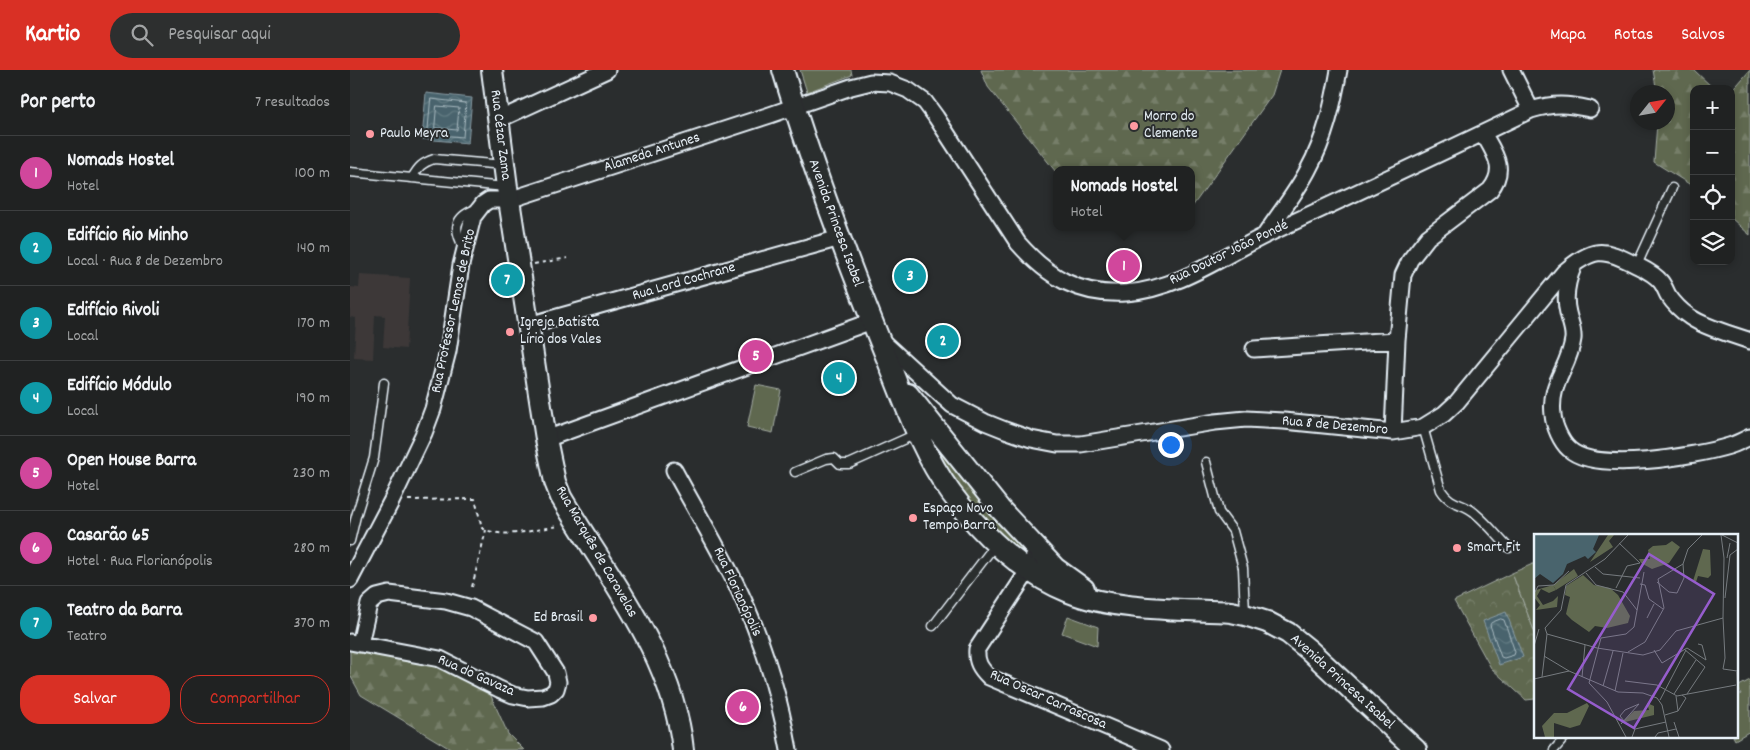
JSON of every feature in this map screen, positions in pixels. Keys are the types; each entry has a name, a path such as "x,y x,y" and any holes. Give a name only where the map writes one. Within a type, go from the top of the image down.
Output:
{"main road":[{"name":"Rua Cézar Zama","path":"492,70 508,193"},
{"name":"Avenida Princesa Isabel","path":"783,70 840,238 921,442 950,492 967,513 997,544 1028,571 1067,592 1087,599 1115,604 1231,612 1267,622 1288,633 1309,650 1416,750"},
{"name":"Rua Marquês de Caravelas","path":"508,193 546,439 555,482 561,497 643,631 659,663 677,717 683,750"},
{"name":"Avenida Princesa Isabel","path":"894,375 1000,509 1055,568 1090,592 1115,604"},
{"path":"921,442 935,438 943,439"}],"street":[{"path":"498,120 607,70"},
{"path":"1265,235 1307,172 1320,146 1332,109 1339,70"},
{"path":"1511,70 1531,110"},
{"name":"Rua Doutor João Pondé","path":"794,107 871,82 890,84 908,90 925,102 936,116 1018,243 1033,260 1051,274 1073,286 1098,292 1126,293 1153,289 1182,279 1265,235 1531,110 1548,105 1562,104 1590,109"},
{"name":"Alameda Antunes","path":"508,193 794,107"},
{"path":"1393,432 1397,340 1403,275 1410,260 1428,237 1490,190 1496,182 1499,172 1497,160 1483,133"},
{"name":"Rua Professor Lemos de Brito","path":"350,580 392,500 433,409 448,351 461,264 474,217 480,207 490,200 508,193"},
{"name":"Rua Lord Cochrane","path":"529,325 840,238"},
{"name":"Rua 8 de Dezembro","path":"875,330 952,405 1005,430 1031,439 1056,444 1081,444 1215,422 1246,419 1284,420 1393,432 1423,427 1444,414 1457,402 1564,272 1576,262 1595,252 1619,256 1653,274 1661,282 1679,309 1691,318 1750,341"},
{"path":"1576,262 1566,288 1568,312 1573,327 1573,340 1555,386 1552,401 1553,418 1561,438 1569,450 1584,458 1599,461 1657,460 1707,452 1731,446 1750,438"},
{"path":"1535,307 1548,302 1555,302 1561,304 1568,312"},
{"path":"546,439 875,330"},
{"path":"1254,348 1397,340"},
{"name":"Rua Florianópolis","path":"674,470 744,601 758,636 773,684 789,750"},
{"name":"Rua Oscar Carrascosa","path":"1038,549 1028,571 977,649 976,658 980,668 989,677 1161,750"},
{"name":"Rua do Gavaza","path":"389,594 446,601 471,608 536,642 556,673 558,682 551,694 528,698 513,695 499,689 440,659 355,643 369,604 377,597 389,594"}],"lane":[{"path":"412,178 418,167 425,162 434,160 504,165"},
{"path":"350,172 412,178 508,193"},
{"path":"1637,265 1672,188"},
{"path":"350,541 374,458 384,383"},
{"path":"1423,427 1441,490 1446,498 1475,512 1509,548"},
{"path":"795,472 826,459 834,458 840,464 849,464 921,442"},
{"path":"1206,462 1219,512 1233,531 1243,568 1245,615"},
{"path":"933,626 997,544"},
{"path":"1554,750 1564,738"}],"path":[{"path":"520,266 568,258"},
{"path":"392,500 474,499 482,528 510,533 576,522"},
{"path":"472,587 486,530"}],"shaded area":[{"path":"360,275 410,278 406,349 383,347 385,316 375,315 373,359 354,358 356,318 350,317 350,287 359,288"}],"green space":[{"path":"800,70 851,70 852,75 807,92"},
{"name":"Morro do Clemente","path":"981,70 1280,70 1272,95 1195,203 1195,166 1053,166 1053,168 988,87"},
{"path":"1653,70 1694,70 1710,85 1690,85 1690,184 1654,162 1656,130 1675,130 1675,85 1656,85"},
{"path":"1750,70 1750,235 1735,222 1735,87"},
{"path":"756,385 781,390 773,433 747,427"},
{"path":"933,445 940,446 1028,549 1026,554 1021,554 967,505"},
{"path":"1534,563 1534,630 1512,573"},
{"path":"1512,573 1534,630 1534,699 1526,700 1491,668 1454,601"},
{"path":"1068,616 1098,627 1097,646 1062,633"},
{"path":"350,639 483,678 508,734 524,750 452,750 361,695 350,675"},
{"path":"1750,680 1750,731 1735,740 1734,738 1738,738 1738,696 1741,694 1738,686"}],"water":[{"path":"426,93 472,98 468,143 422,139"},
{"path":"1506,612 1523,657 1499,665 1483,621"}],"place":[{"name":"Morro do Clemente","path":"1134,126"},
{"name":"Paulo Meyra","path":"370,134"},
{"name":"Nomads Hostel","path":"1124,266"},
{"name":"Edifício Rivoli","path":"910,276"},
{"name":"Teatro da Barra","path":"507,280"},
{"name":"Igreja Batista Lírio dos Vales","path":"510,332"},
{"name":"Edifício Rio Minho","path":"943,341"},
{"name":"Open House Barra","path":"756,356"},
{"name":"Edifício Módulo","path":"839,378"},
{"name":"Espaço Novo Tempo Barra","path":"913,518"},
{"name":"Smart Fit","path":"1457,548"},
{"name":"Ed Brasil","path":"593,618"},
{"name":"Casarão 65","path":"743,707"}]}
